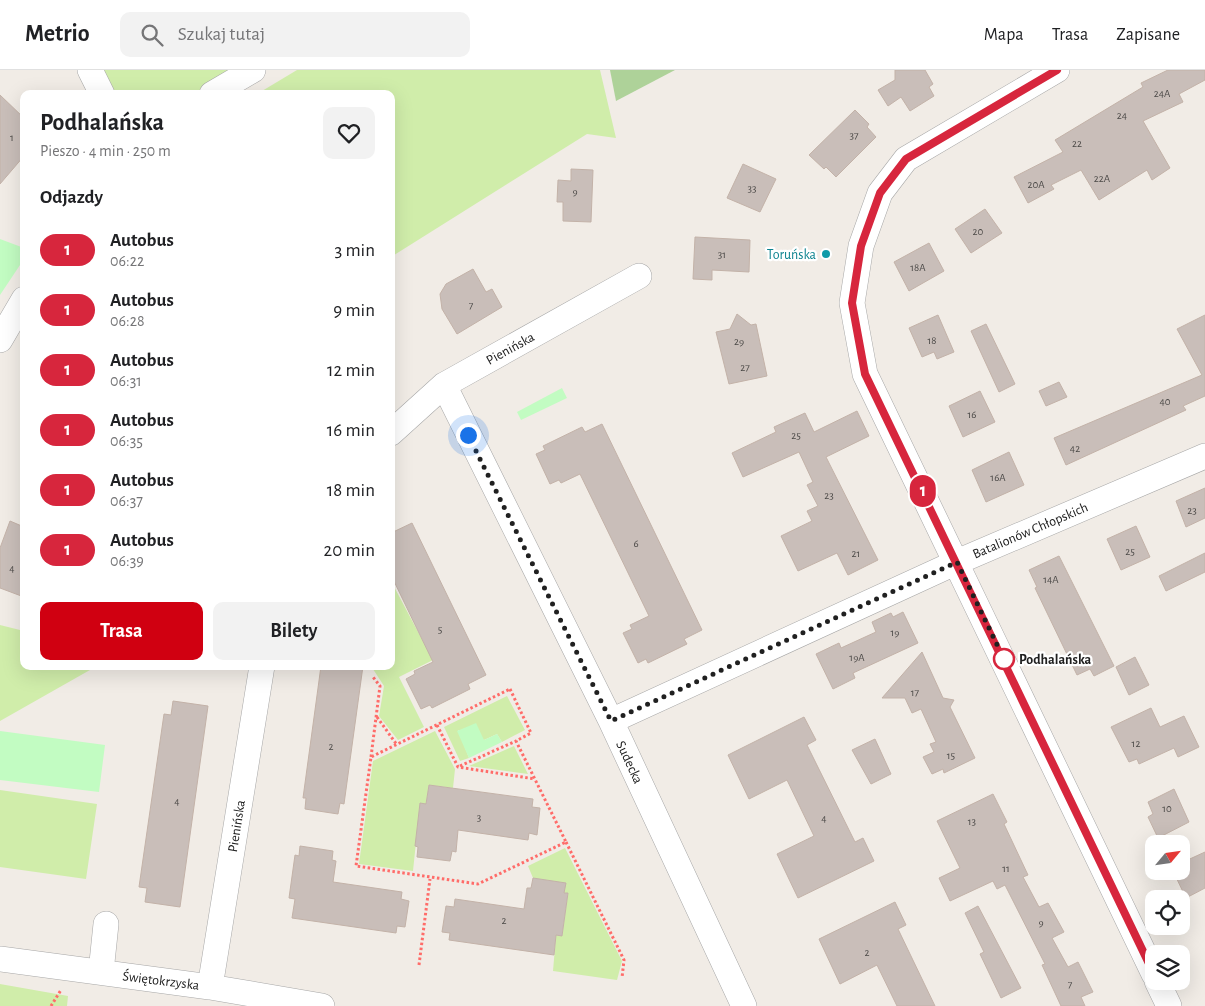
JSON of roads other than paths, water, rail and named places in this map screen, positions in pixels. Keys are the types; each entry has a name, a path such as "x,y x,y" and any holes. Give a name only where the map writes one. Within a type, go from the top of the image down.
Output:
{"street":[{"path":"90,70 100,90"},
{"path":"219,90 253,70"},
{"path":"1057,70 906,159 880,193 861,246 852,303 865,374 1145,955"},
{"name":"Pienińska","path":"395,430 444,385 639,276"},
{"path":"0,340 20,306"},
{"name":"Sudecka","path":"444,385 611,721 744,1006"},
{"name":"Batalionów Chłopskich","path":"611,721 957,562 1205,456"},
{"name":"Pienińska","path":"210,987 261,670"},
{"path":"100,972 106,924"},
{"name":"Świętokrzyska","path":"0,959 210,987 322,1006"},
{"path":"1161,990 1169,1006"}],"place":[{"name":"Toruńska","path":"826,254"},
{"name":"Podhalańska","path":"1004,659"}]}
